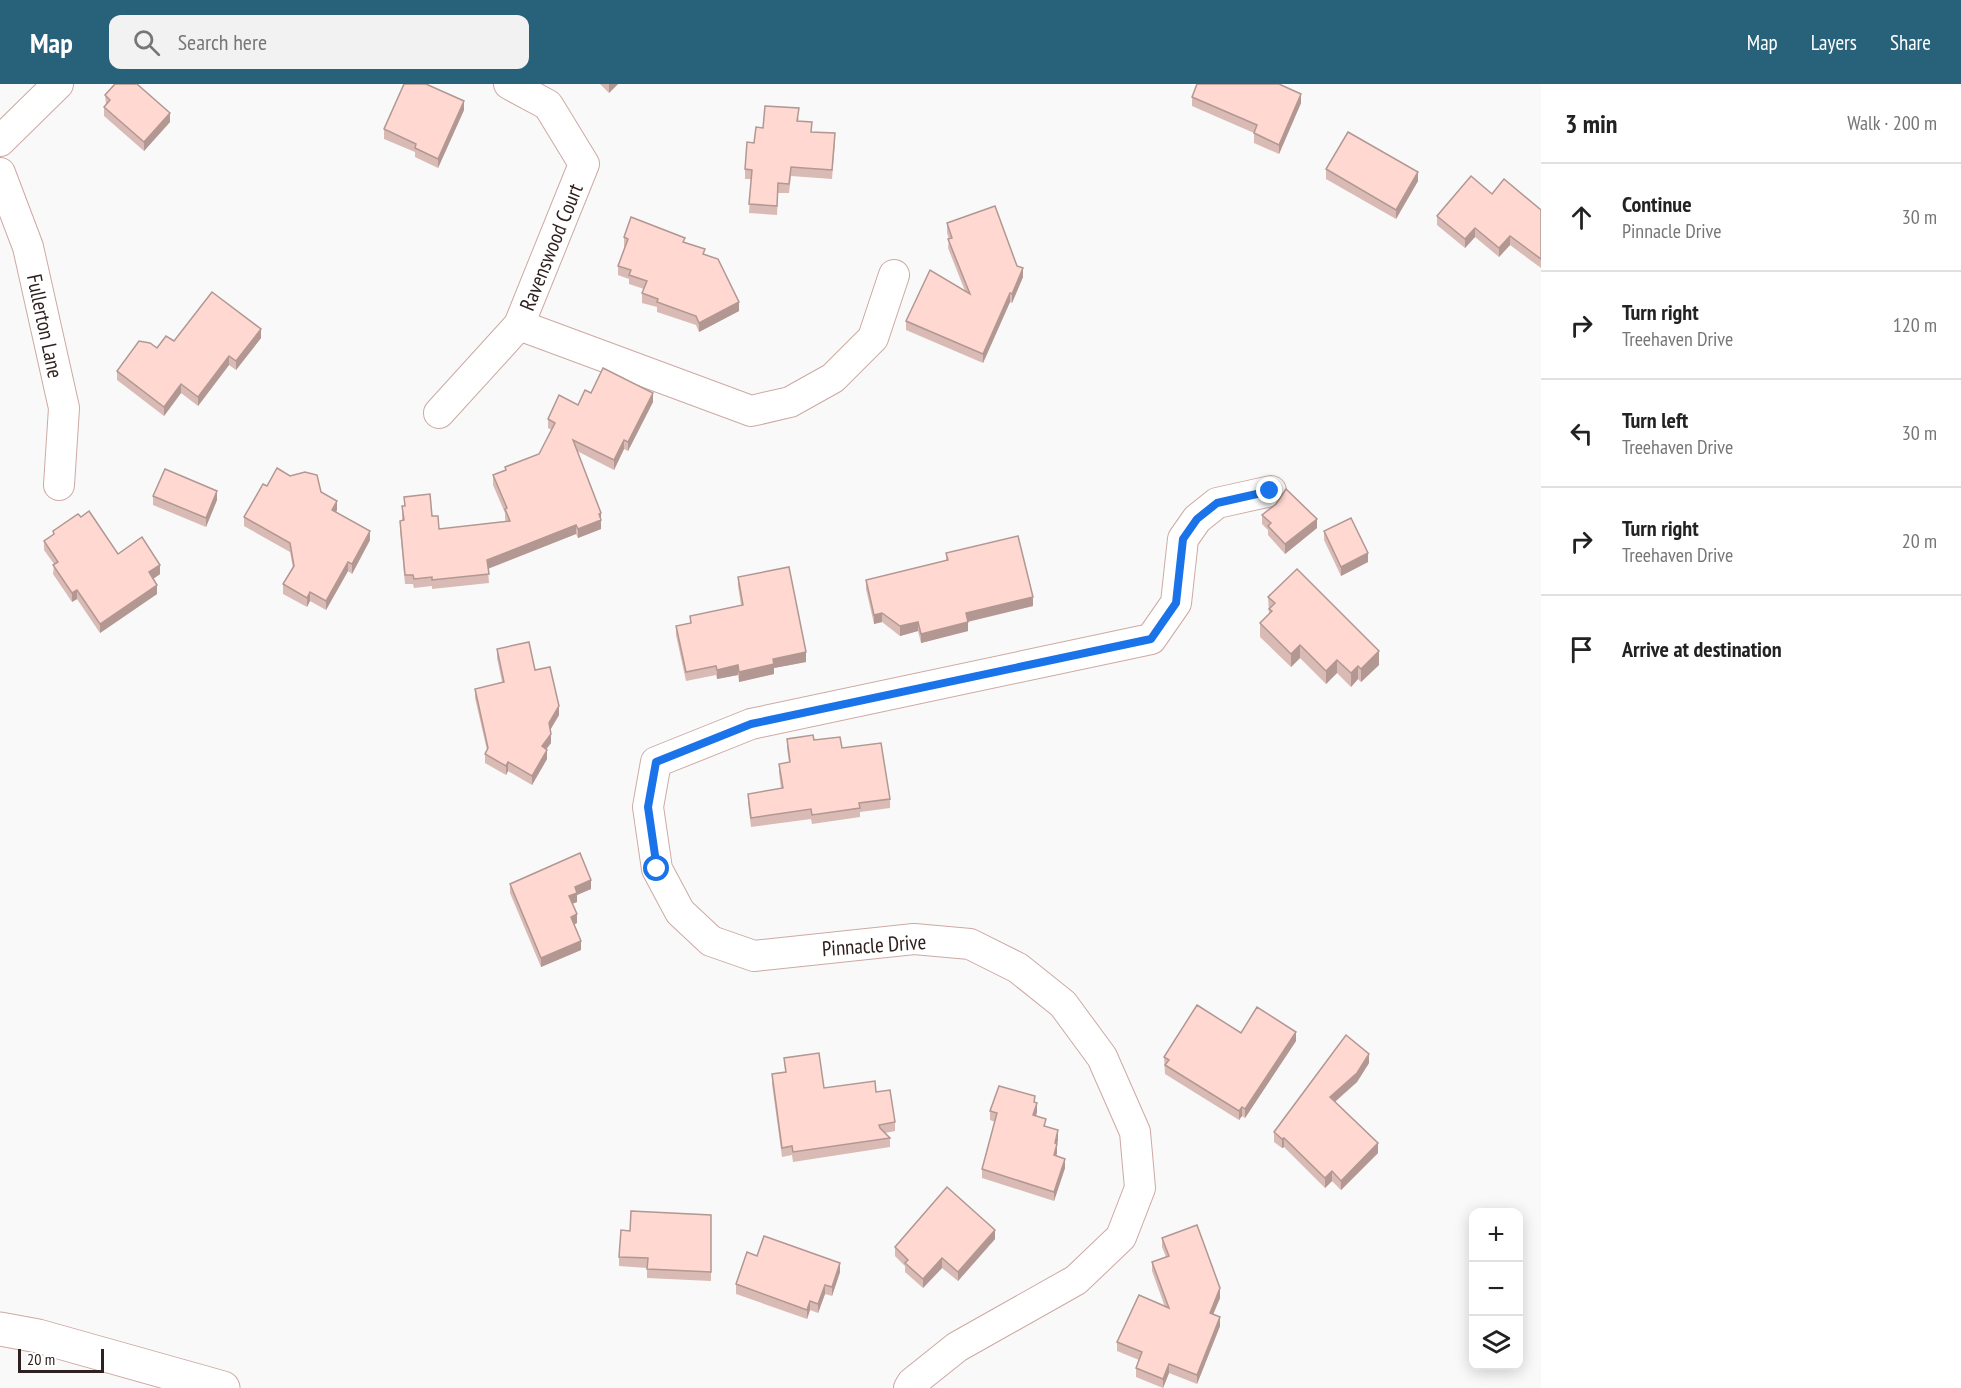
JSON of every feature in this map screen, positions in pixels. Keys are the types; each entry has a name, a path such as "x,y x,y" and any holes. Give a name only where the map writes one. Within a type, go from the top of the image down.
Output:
{"street":[{"path":"0,141 58,84"},
{"name":"Ravenswood Court","path":"439,413 519,325 584,164 548,105 508,84"},
{"name":"Fullerton Lane","path":"0,173 28,247 64,408 59,485"},
{"path":"519,325 751,411 790,402 833,378 873,338 894,274"},
{"name":"Pinnacle Drive","path":"909,1388 957,1347 1076,1280 1120,1237 1140,1188 1136,1132 1102,1057 1063,1004 1018,968 970,944 914,939 754,956 711,941 680,912 657,869 648,807 656,762 751,724 1151,639 1176,603 1183,539 1197,519 1217,503 1270,491"},
{"path":"0,1329 38,1336 223,1388"}],"building":[{"path":"115,84 137,84 170,113 144,142 104,107 110,100 105,95"},
{"path":"404,84 426,84 464,101 438,159 415,148 416,144 384,129"},
{"path":"1197,84 1279,84 1301,94 1279,145 1254,133 1257,125 1192,97"},
{"path":"765,106 799,108 797,121 812,122 811,132 835,133 832,170 791,167 789,184 778,183 777,206 749,204 752,170 745,169 747,142 754,143 756,127 763,128"},
{"path":"1348,132 1418,172 1396,210 1326,169"},
{"path":"1471,176 1492,194 1504,179 1541,210 1541,259 1510,236 1499,248 1475,228 1465,239 1437,216"},
{"path":"995,206 1017,266 1023,268 983,354 906,321 930,270 970,294 948,239 952,238 947,223"},
{"path":"631,217 685,238 683,242 705,249 703,254 718,259 739,302 699,323 696,316 657,302 658,299 642,293 647,281 629,275 631,270 618,266 628,239 624,237"},
{"path":"212,292 261,329 236,361 229,356 198,397 181,384 164,407 117,371 139,341 150,343 157,348 166,336 174,341"},
{"path":"603,368 653,393 628,442 624,440 614,460 573,440 601,513 599,514 601,520 578,529 576,525 487,560 489,574 432,580 432,577 414,579 413,575 405,575 400,521 404,520 402,506 405,506 404,497 430,494 432,516 438,516 439,529 510,521 493,475 506,470 505,467 539,454 555,423 548,419 559,395 578,405 585,390 591,393"},
{"path":"277,468 290,476 305,472 317,475 321,492 337,501 332,510 370,531 352,564 348,562 326,601 310,592 307,598 283,584 294,566 290,543 244,517 263,484 267,486"},
{"path":"165,469 217,491 206,518 153,496"},
{"path":"1286,489 1317,519 1285,544 1268,526 1271,523 1262,515 1276,504"},
{"path":"89,511 118,554 142,537 160,565 149,572 157,585 100,624 77,590 72,593 53,565 58,562 44,541 54,534 53,531 78,514 81,517"},
{"path":"1351,518 1368,553 1341,567 1324,531"},
{"path":"1018,536 1033,597 966,613 968,622 921,634 918,622 900,626 882,613 874,615 866,580 948,560 946,553"},
{"path":"789,567 806,652 773,659 774,664 739,672 738,665 717,670 716,666 686,672 676,626 691,623 690,616 743,605 738,577"},
{"path":"1297,569 1379,651 1361,669 1358,666 1351,673 1337,660 1326,671 1300,645 1291,654 1260,623 1272,611 1269,609 1275,603 1268,597"},
{"path":"529,642 535,670 550,667 559,706 549,723 551,734 542,746 547,750 532,776 508,762 506,766 485,754 488,748 475,689 504,682 497,649"},
{"path":"813,735 814,740 840,737 842,748 881,743 890,799 859,803 860,808 812,815 811,809 751,818 748,794 783,788 779,764 790,762 787,739"},
{"path":"580,853 591,880 575,887 577,893 569,896 577,914 571,917 581,941 541,958 510,884"},
{"path":"1197,1005 1241,1033 1257,1007 1296,1032 1245,1109 1242,1107 1239,1111 1165,1065 1169,1060 1164,1057"},
{"path":"1346,1035 1369,1054 1357,1073 1330,1097 1378,1143 1341,1181 1332,1171 1325,1178 1284,1138 1282,1139 1274,1132"},
{"path":"819,1053 824,1088 875,1081 876,1092 890,1090 895,1122 879,1125 890,1138 793,1152 792,1146 782,1148 772,1074 786,1072 784,1058"},
{"path":"999,1086 1035,1096 1034,1102 1037,1103 1033,1115 1046,1119 1044,1126 1058,1130 1054,1155 1065,1159 1054,1192 982,1169 997,1113 990,1111"},
{"path":"947,1187 995,1230 958,1272 942,1258 923,1279 905,1263 908,1260 895,1247"},
{"path":"631,1211 711,1215 711,1272 647,1269 648,1258 619,1257 621,1230 630,1231"},
{"path":"1197,1225 1220,1288 1210,1313 1220,1317 1197,1375 1169,1364 1163,1379 1136,1368 1142,1352 1117,1342 1139,1295 1169,1308 1152,1262 1169,1256 1162,1238"},
{"path":"764,1236 840,1263 832,1287 825,1285 818,1304 810,1301 807,1310 736,1284 747,1252 757,1256"}],"route":[{"path":"657,869 648,807 656,762 751,724 1151,639 1176,603 1183,539 1197,519 1217,503 1270,491"}]}
